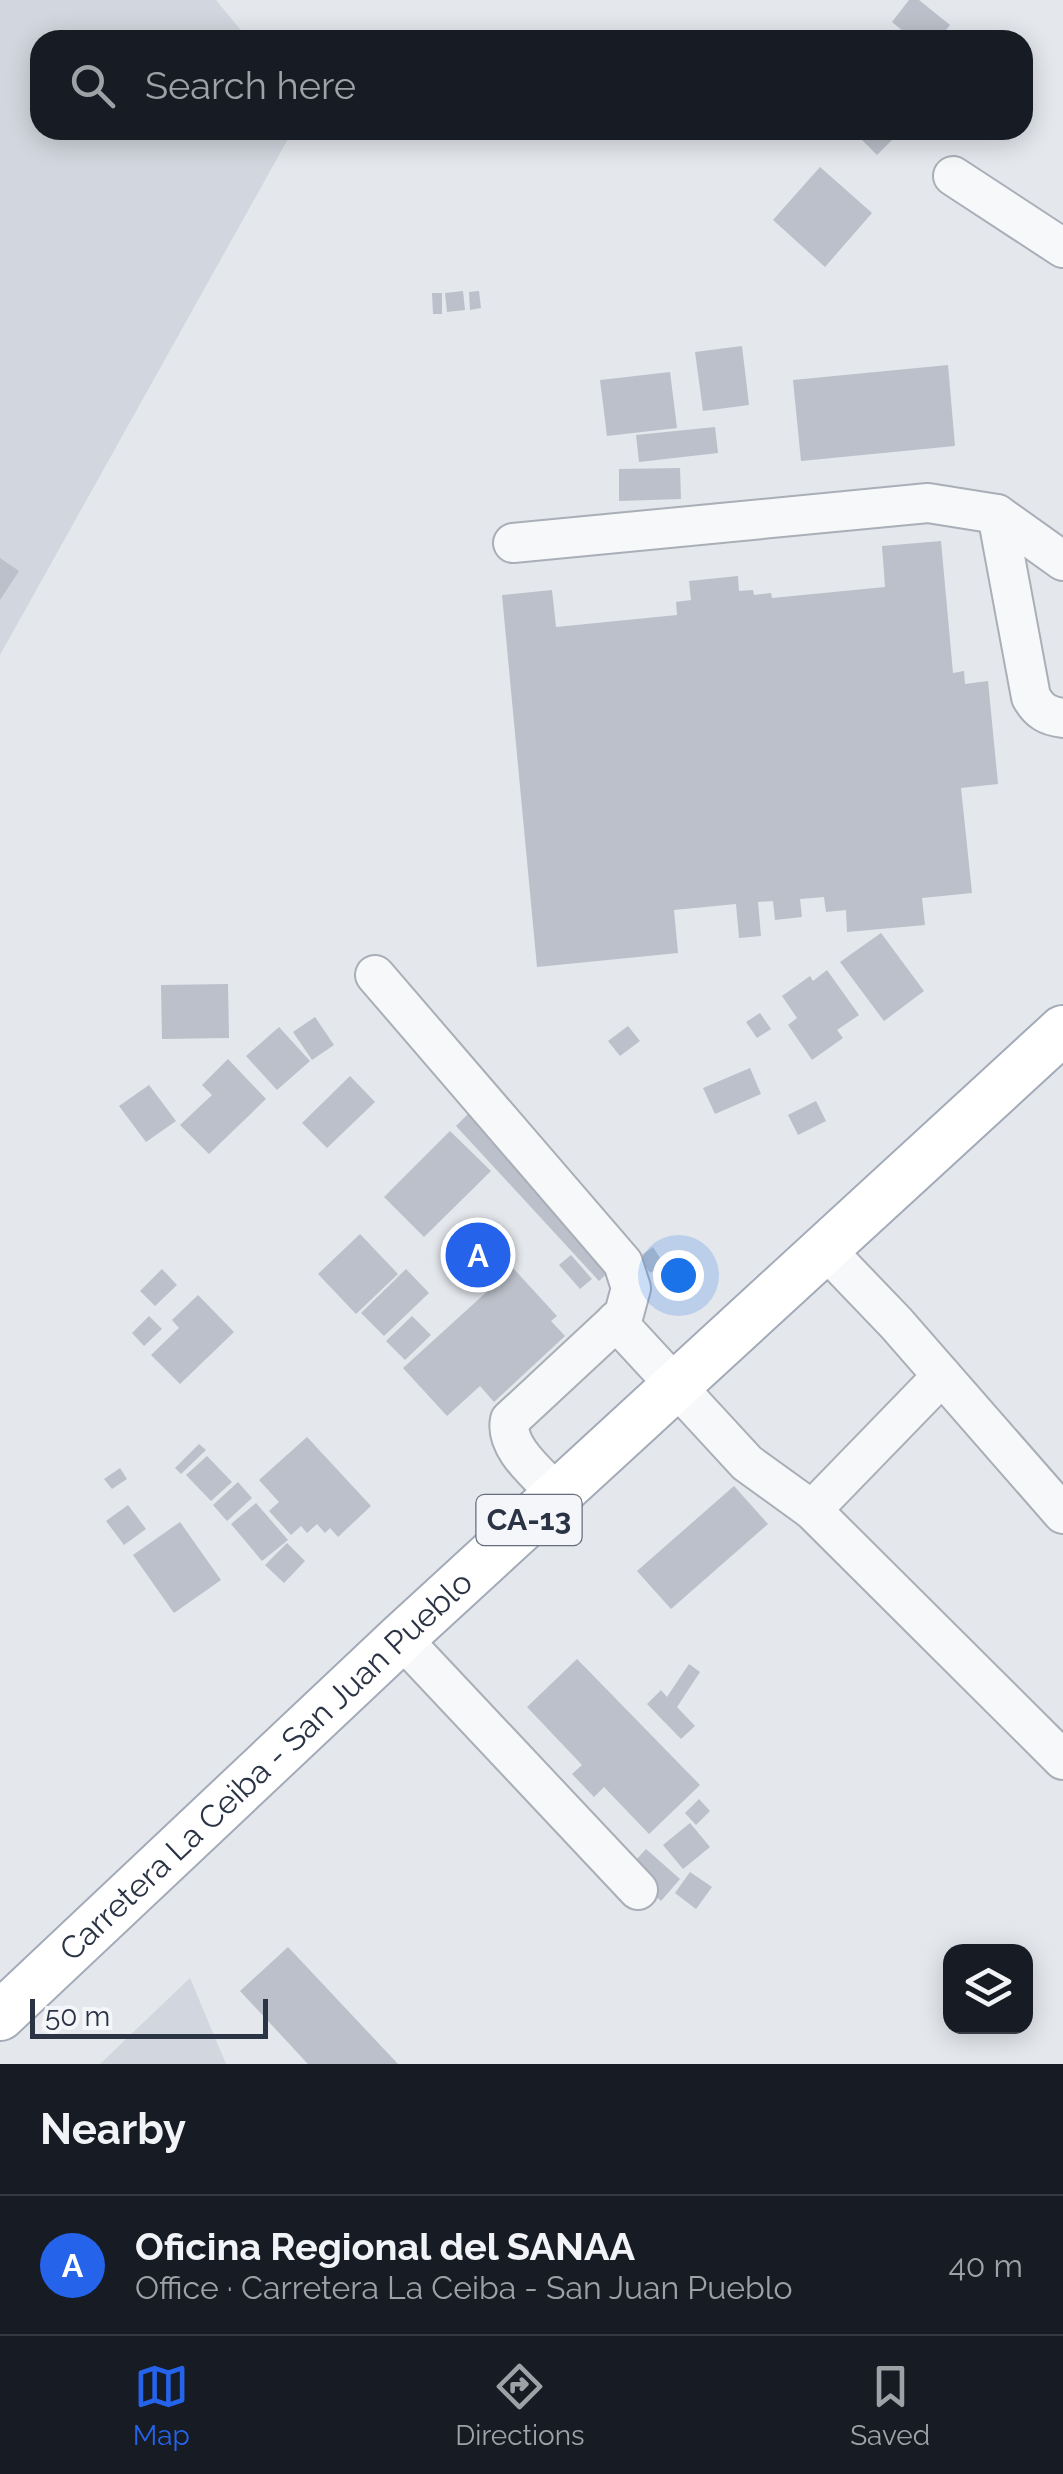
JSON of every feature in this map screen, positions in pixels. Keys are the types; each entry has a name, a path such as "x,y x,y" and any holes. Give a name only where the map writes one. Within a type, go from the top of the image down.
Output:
{"main road":[{"name":"Carretera La Ceiba - San Juan Pueblo","path":"0,2016 400,1638 1063,1030"}],"lane":[{"path":"953,176 1063,248"},
{"path":"513,543 928,503 997,514 1063,561"},
{"path":"997,514 1032,696 1038,708 1049,716 1063,718"},
{"path":"375,975 623,1263 631,1288 624,1314 510,1420 511,1442 558,1494"},
{"path":"825,1249 1063,1514"},
{"path":"616,1321 747,1463 812,1510 1063,1760"},
{"path":"812,1510 942,1376"},
{"path":"400,1638 638,1890"}],"shaded area":[{"path":"0,0 216,0 241,30 30,30 30,140 287,140 0,655"},
{"path":"190,1978 226,2064 100,2064"}],"building":[{"path":"909,0 919,0 950,25 946,30 902,30 892,22"},
{"path":"862,140 892,140 877,155"},
{"path":"820,167 872,213 825,267 773,220"},
{"path":"463,291 465,310 447,312 445,293"},
{"path":"479,291 481,308 470,310 469,292"},
{"path":"432,293 442,293 442,314 433,314"},
{"path":"742,346 749,405 703,411 695,352"},
{"path":"948,365 955,446 801,461 793,380"},
{"path":"670,372 677,428 607,436 600,380"},
{"path":"715,427 718,453 639,462 636,435"},
{"path":"680,468 681,499 619,501 619,469"},
{"path":"941,541 953,673 964,671 965,684 988,681 998,784 961,788 972,893 922,898 925,925 847,932 846,910 826,912 824,897 800,899 802,917 775,920 773,901 758,902 761,936 739,938 736,904 674,910 678,953 537,967 502,595 552,590 556,627 677,615 676,602 691,600 689,581 738,576 739,591 753,590 754,595 771,593 772,598 885,587 882,546"},
{"path":"0,558 19,571 0,600"},
{"path":"881,933 924,991 884,1021 840,962"},
{"path":"827,970 859,1015 837,1030 843,1038 812,1060 788,1025 797,1018 782,996 810,976 813,981"},
{"path":"228,984 229,1038 162,1039 161,985"},
{"path":"760,1013 771,1029 757,1038 746,1022"},
{"path":"315,1017 334,1045 312,1060 293,1032"},
{"path":"628,1026 640,1041 620,1056 608,1041"},
{"path":"279,1027 310,1061 277,1090 246,1056"},
{"path":"228,1059 266,1099 209,1154 180,1125 212,1095 202,1085"},
{"path":"750,1068 761,1094 715,1114 703,1088"},
{"path":"350,1076 375,1102 327,1148 302,1123"},
{"path":"149,1085 176,1121 146,1142 119,1106"},
{"path":"816,1101 826,1121 798,1135 788,1115"},
{"path":"470,1112 615,1266 599,1281 456,1126"},
{"path":"450,1131 491,1171 424,1237 384,1197"},
{"path":"360,1234 398,1274 356,1314 318,1274"},
{"path":"653,1247 664,1264 650,1273 639,1257"},
{"path":"571,1255 592,1279 580,1289 559,1265"},
{"path":"513,1268 557,1316 551,1321 565,1336 494,1402 480,1386 447,1416 403,1368"},
{"path":"162,1269 177,1285 155,1306 140,1291"},
{"path":"406,1269 429,1293 384,1336 361,1313"},
{"path":"198,1295 234,1332 180,1384 151,1355 179,1328 172,1320"},
{"path":"149,1316 162,1329 144,1346 132,1333"},
{"path":"412,1316 431,1335 405,1360 386,1341"},
{"path":"307,1437 371,1506 338,1537 330,1528 325,1533 317,1524 307,1533 301,1526 291,1535 269,1511 279,1502 259,1480"},
{"path":"199,1444 206,1450 181,1474 175,1468"},
{"path":"207,1456 232,1482 211,1501 186,1475"},
{"path":"120,1468 127,1479 112,1489 104,1479"},
{"path":"238,1482 252,1498 227,1521 213,1505"},
{"path":"734,1486 768,1524 671,1609 637,1571"},
{"path":"256,1503 288,1540 262,1561 231,1524"},
{"path":"128,1505 146,1529 124,1545 106,1521"},
{"path":"180,1522 221,1580 174,1613 133,1555"},
{"path":"287,1543 305,1561 284,1583 265,1565"},
{"path":"577,1659 700,1785 649,1834 604,1787 594,1797 572,1774 582,1765 527,1707"},
{"path":"689,1664 700,1672 677,1707 695,1726 681,1739 647,1704 661,1690 667,1697"},
{"path":"699,1799 710,1811 696,1825 685,1813"},
{"path":"690,1823 710,1847 683,1869 663,1845"},
{"path":"646,1849 680,1879 661,1901 627,1870"},
{"path":"690,1872 712,1887 696,1909 675,1893"},
{"path":"288,1947 398,2064 308,2064 240,1991"}],"place":[{"name":"Oficina Regional del SANAA","path":"478,1255"}]}
